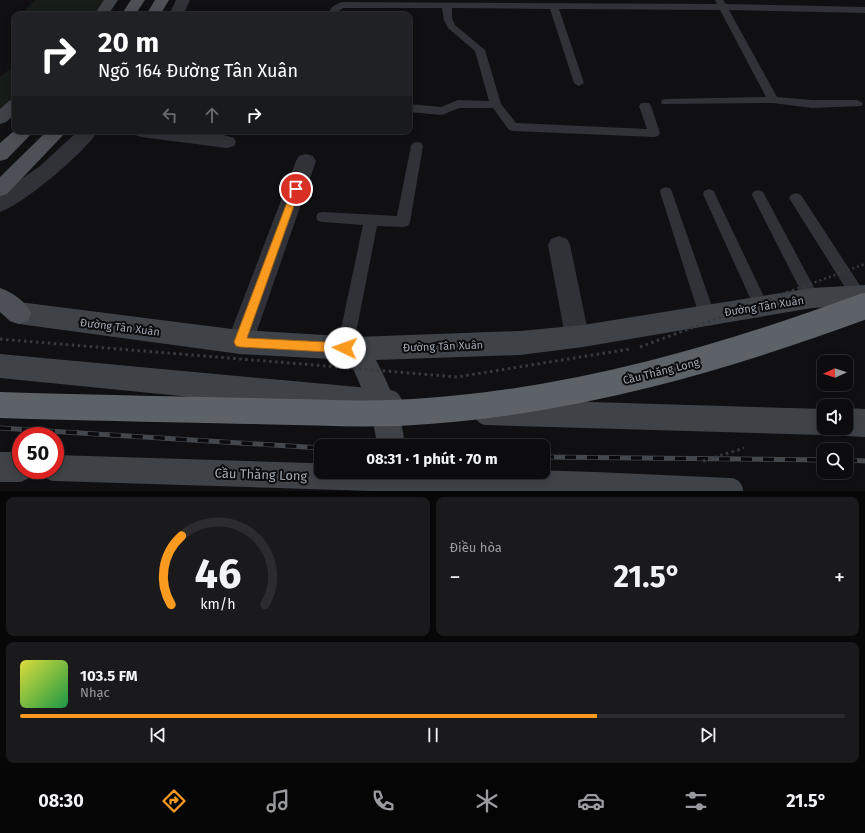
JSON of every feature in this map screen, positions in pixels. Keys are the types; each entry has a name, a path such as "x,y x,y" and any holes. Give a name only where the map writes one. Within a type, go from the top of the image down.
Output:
{"highway":[{"name":"Cầu Thăng Long","path":"0,405 118,409 420,412 514,402 600,386 679,368 762,343 863,299"}],"main road":[{"path":"103,12 111,0"},
{"path":"130,12 138,0"},
{"path":"155,12 162,0"},
{"path":"0,118 12,108"},
{"path":"0,154 22,134"},
{"path":"0,189 55,134"},
{"path":"0,298 9,312"},
{"name":"Đường Tân Xuân","path":"9,312 240,342 350,348 485,346 577,336 812,298 863,299"},
{"path":"350,348 383,404 391,439"},
{"path":"0,366 506,414 817,422"},
{"path":"853,422 865,422"},
{"path":"0,467 12,467"},
{"name":"Cầu Thăng Long","path":"64,468 595,484 730,491"},
{"path":"393,479 393,491"}],"street":[{"path":"178,12 184,0"},
{"path":"0,204 16,195 44,174 86,134"},
{"path":"164,134 227,142"},
{"path":"240,342 306,161"},
{"path":"559,245 577,336"}],"lane":[{"path":"334,12 341,5 447,6 490,3 554,7 594,3 721,4 865,10"},
{"path":"721,4 773,100"},
{"path":"447,6 449,22 453,29 474,43 480,50 496,104 513,127 654,133 644,106"},
{"path":"554,7 579,83"},
{"path":"666,102 773,100 812,104 857,104"},
{"path":"412,108 442,111 458,104 496,104"},
{"path":"323,217 404,222 416,146"},
{"path":"666,192 707,315"},
{"path":"709,194 761,306"},
{"path":"758,195 812,298"},
{"path":"796,198 863,299"},
{"path":"350,348 371,220"}],"path":[{"path":"0,339 457,377 638,347 865,264"},
{"path":"699,462 750,446"}],"shaded area":[{"path":"35,0 111,0 103,12 23,12"},
{"path":"12,67 12,107 0,117 0,77"}],"railway":[{"path":"0,428 314,448"},
{"path":"550,457 817,460"},
{"path":"853,460 865,461"}],"route":[{"path":"296,189 240,342 345,348"}]}
